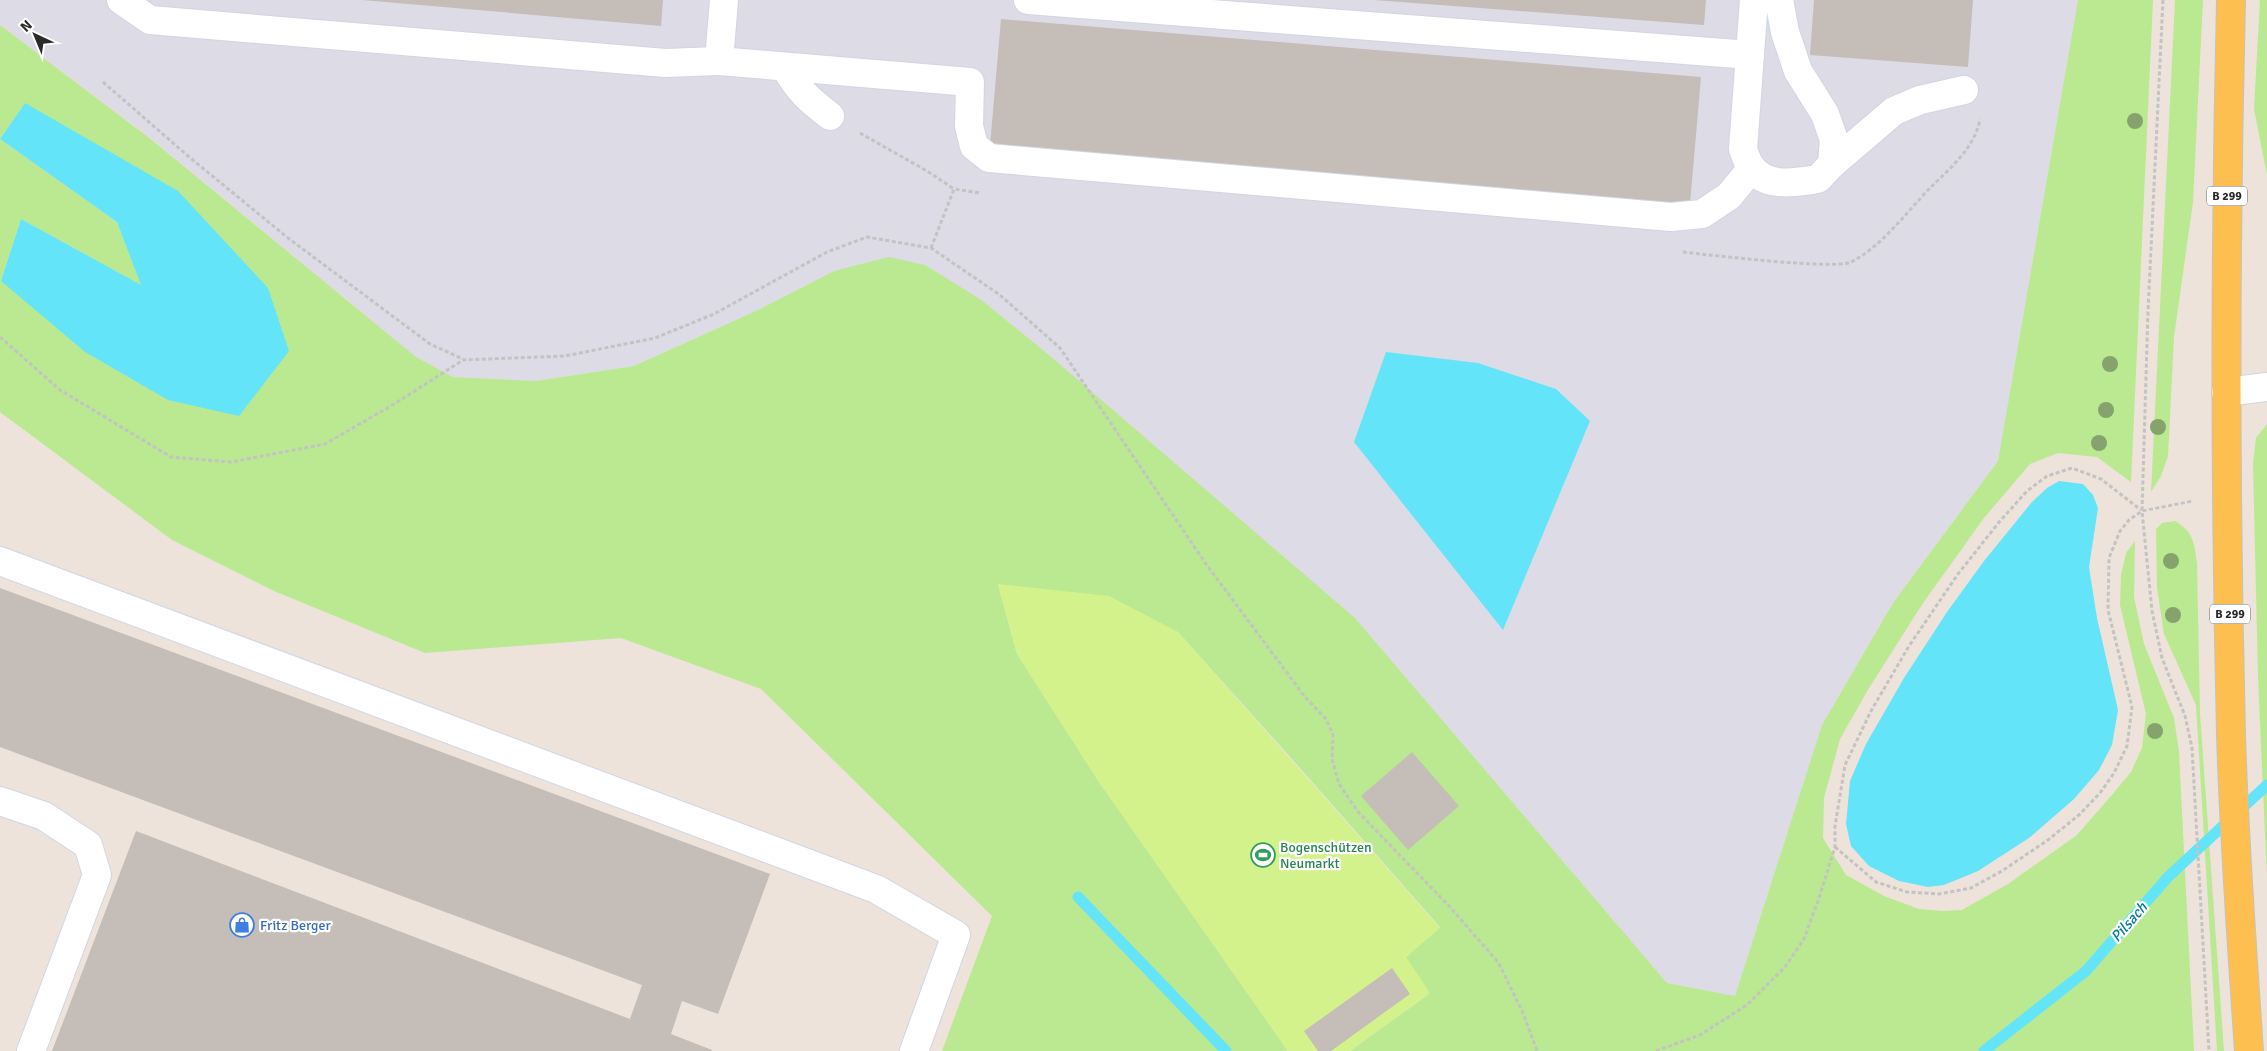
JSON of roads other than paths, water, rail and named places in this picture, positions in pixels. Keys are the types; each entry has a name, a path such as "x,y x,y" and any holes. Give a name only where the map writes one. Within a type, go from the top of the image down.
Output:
{"main road":[{"name":"B 299","path":"2231,0 2227,141 2226,392 2236,854 2249,1051"}],"street":[{"path":"121,0 150,20 665,63 719,61 970,82 969,126 974,146 989,158 1671,217 1702,214 1729,196 1752,168"},
{"path":"719,61 724,0"},
{"path":"1028,0 1750,55"},
{"path":"1754,0 1743,149 1752,168 1766,179 1786,183 1818,179 1832,164 1894,111 1920,100 1964,90"},
{"path":"1779,0 1785,32 1798,71 1825,114 1834,140 1832,164"},
{"path":"785,67 797,88 830,116"},
{"path":"2226,392 2267,387"},
{"path":"0,561 876,888 956,935 914,1051"},
{"path":"0,801 44,816 88,845 97,875 31,1051"}],"water":[{"path":"25,103 178,191 268,288 289,351 239,416 168,400 85,352 1,281 21,219 141,285 117,222 0,139"},
{"path":"1386,352 1478,363 1556,389 1590,421 1503,630 1354,442"},
{"path":"2059,481 2083,484 2093,495 2098,508 2089,567 2097,618 2118,710 2112,745 2099,770 2074,799 2029,838 1978,871 1944,885 1928,887 1899,881 1869,866 1851,846 1846,824 1850,781 1866,744 1904,678 1947,612 1984,561 2032,502 2047,488"}],"waterway":[{"name":"Pilsach","path":"1984,1051 2086,971 2168,877 2267,785"},
{"path":"1078,897 1226,1051"}],"place":[{"name":"Bogenschützen Neumarkt","path":"1263,855"},
{"name":"Fritz Berger","path":"242,925"}]}
